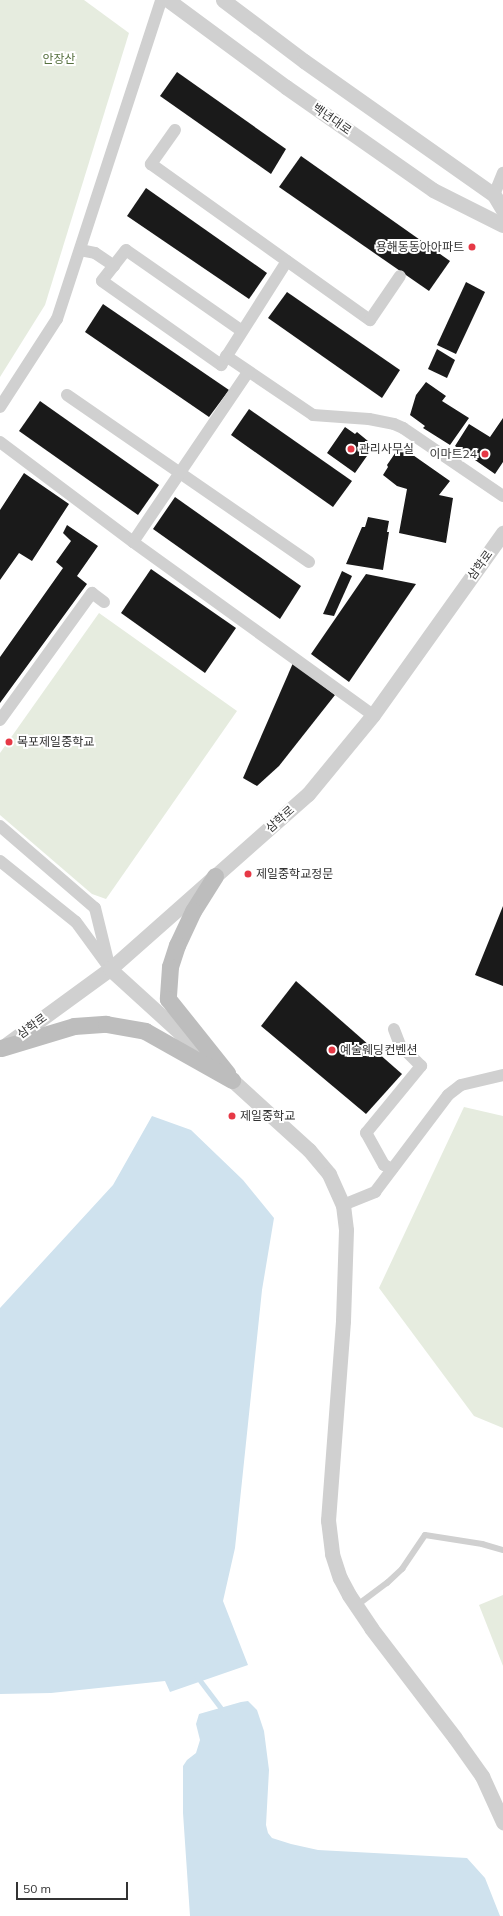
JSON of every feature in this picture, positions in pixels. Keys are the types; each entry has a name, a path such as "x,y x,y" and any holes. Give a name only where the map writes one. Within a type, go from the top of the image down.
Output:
{"main road":[{"path":"215,876 193,911 177,945 170,967 168,999 232,1080"},
{"path":"1,1049 74,1026 106,1024 145,1031 232,1080"}],"street":[{"path":"0,407 57,320 161,0"},
{"name":"백년대로","path":"168,0 286,87 433,190 503,225"},
{"path":"223,0 304,61 494,195 503,210"},
{"path":"175,130 151,164 370,320 400,276"},
{"path":"494,195 503,173"},
{"path":"80,250 94,253 114,266"},
{"path":"242,331 126,250 102,281 221,365 287,261"},
{"path":"226,356 313,416 369,419 394,424 403,428 503,496"},
{"path":"133,542 248,372"},
{"path":"67,395 309,562"},
{"path":"0,442 133,542 373,715"},
{"name":"삼학로","path":"1,1049 110,969 308,794 373,715 503,533"},
{"path":"0,720 92,593 104,602"},
{"path":"0,826 95,908 110,969"},
{"path":"0,861 76,922 110,969 308,1150 329,1174 343,1205 346,1230 343,1321 328,1520 332,1554 340,1578 356,1606 482,1776 503,1822"},
{"path":"392,1169 384,1165 366,1134 421,1066 400,1045 394,1029"},
{"path":"343,1205 375,1192 448,1094 461,1085 503,1075"}],"lane":[{"path":"356,1606 387,1583 402,1569 425,1535 482,1544 503,1550"}],"green space":[{"name":"안장산","path":"0,0 84,0 129,33 45,305 0,377"},
{"path":"99,613 237,711 106,899 92,894 0,815 0,753"},
{"path":"464,1107 503,1116 503,1428 474,1416 379,1288"},
{"path":"503,1595 503,1666 479,1605"}],"water":[{"path":"152,1116 191,1130 243,1180 274,1218 262,1290 235,1548 223,1601 248,1665 170,1692 165,1681 51,1693 0,1694 0,1308 113,1185"},
{"path":"248,1701 257,1710 264,1731 269,1770 266,1825 268,1833 272,1838 318,1850 467,1858 485,1878 500,1916 190,1916 183,1813 183,1766 187,1760 196,1753 200,1740 196,1724 199,1714"}],"building":[{"path":"177,72 286,149 271,174 160,96"},
{"path":"301,156 450,261 429,291 279,187"},
{"path":"146,188 267,273 249,299 127,216"},
{"path":"466,282 485,292 456,354 437,345"},
{"path":"287,292 400,370 382,398 268,318"},
{"path":"103,304 229,390 209,417 85,332"},
{"path":"437,349 455,360 447,378 428,369"},
{"path":"426,382 446,396 442,401 469,418 450,445 423,428 425,426 410,415 416,395"},
{"path":"40,401 159,485 138,515 19,431"},
{"path":"249,409 352,481 333,507 231,435"},
{"name":"이마트24","path":"503,418 503,462 495,474 455,446 469,424 490,437"},
{"name":"관리사무실","path":"345,427 355,434 357,432 374,446 355,473 327,453"},
{"path":"400,446 450,481 439,495 453,498 446,543 399,533 407,489 397,486 383,475 388,467 387,465"},
{"path":"24,473 69,504 32,561 19,553 0,580 0,510"},
{"path":"175,497 301,586 280,619 153,529"},
{"path":"368,517 389,521 387,532 389,532 383,570 346,564 362,527 365,527"},
{"path":"67,525 98,546 77,576 87,584 0,703 0,657 63,568 56,562 71,541 63,533"},
{"path":"151,569 236,628 205,673 121,613"},
{"path":"342,571 352,576 334,616 323,614"},
{"path":"366,574 416,584 349,682 311,654"},
{"path":"293,663 335,695 279,766 257,786 243,778"},
{"path":"503,906 503,986 475,975"},
{"name":"예술웨딩컨벤션","path":"296,981 402,1074 366,1114 261,1026"}],"waterway":[{"path":"197,1676 221,1708"}],"place":[{"name":"용해동동아아파트","path":"472,247"},
{"name":"관리사무실","path":"351,449"},
{"name":"이마트24","path":"485,454"},
{"name":"목포제일중학교","path":"9,742"},
{"name":"제일중학교정문","path":"248,874"},
{"name":"예술웨딩컨벤션","path":"332,1050"},
{"name":"제일중학교","path":"232,1116"}]}
